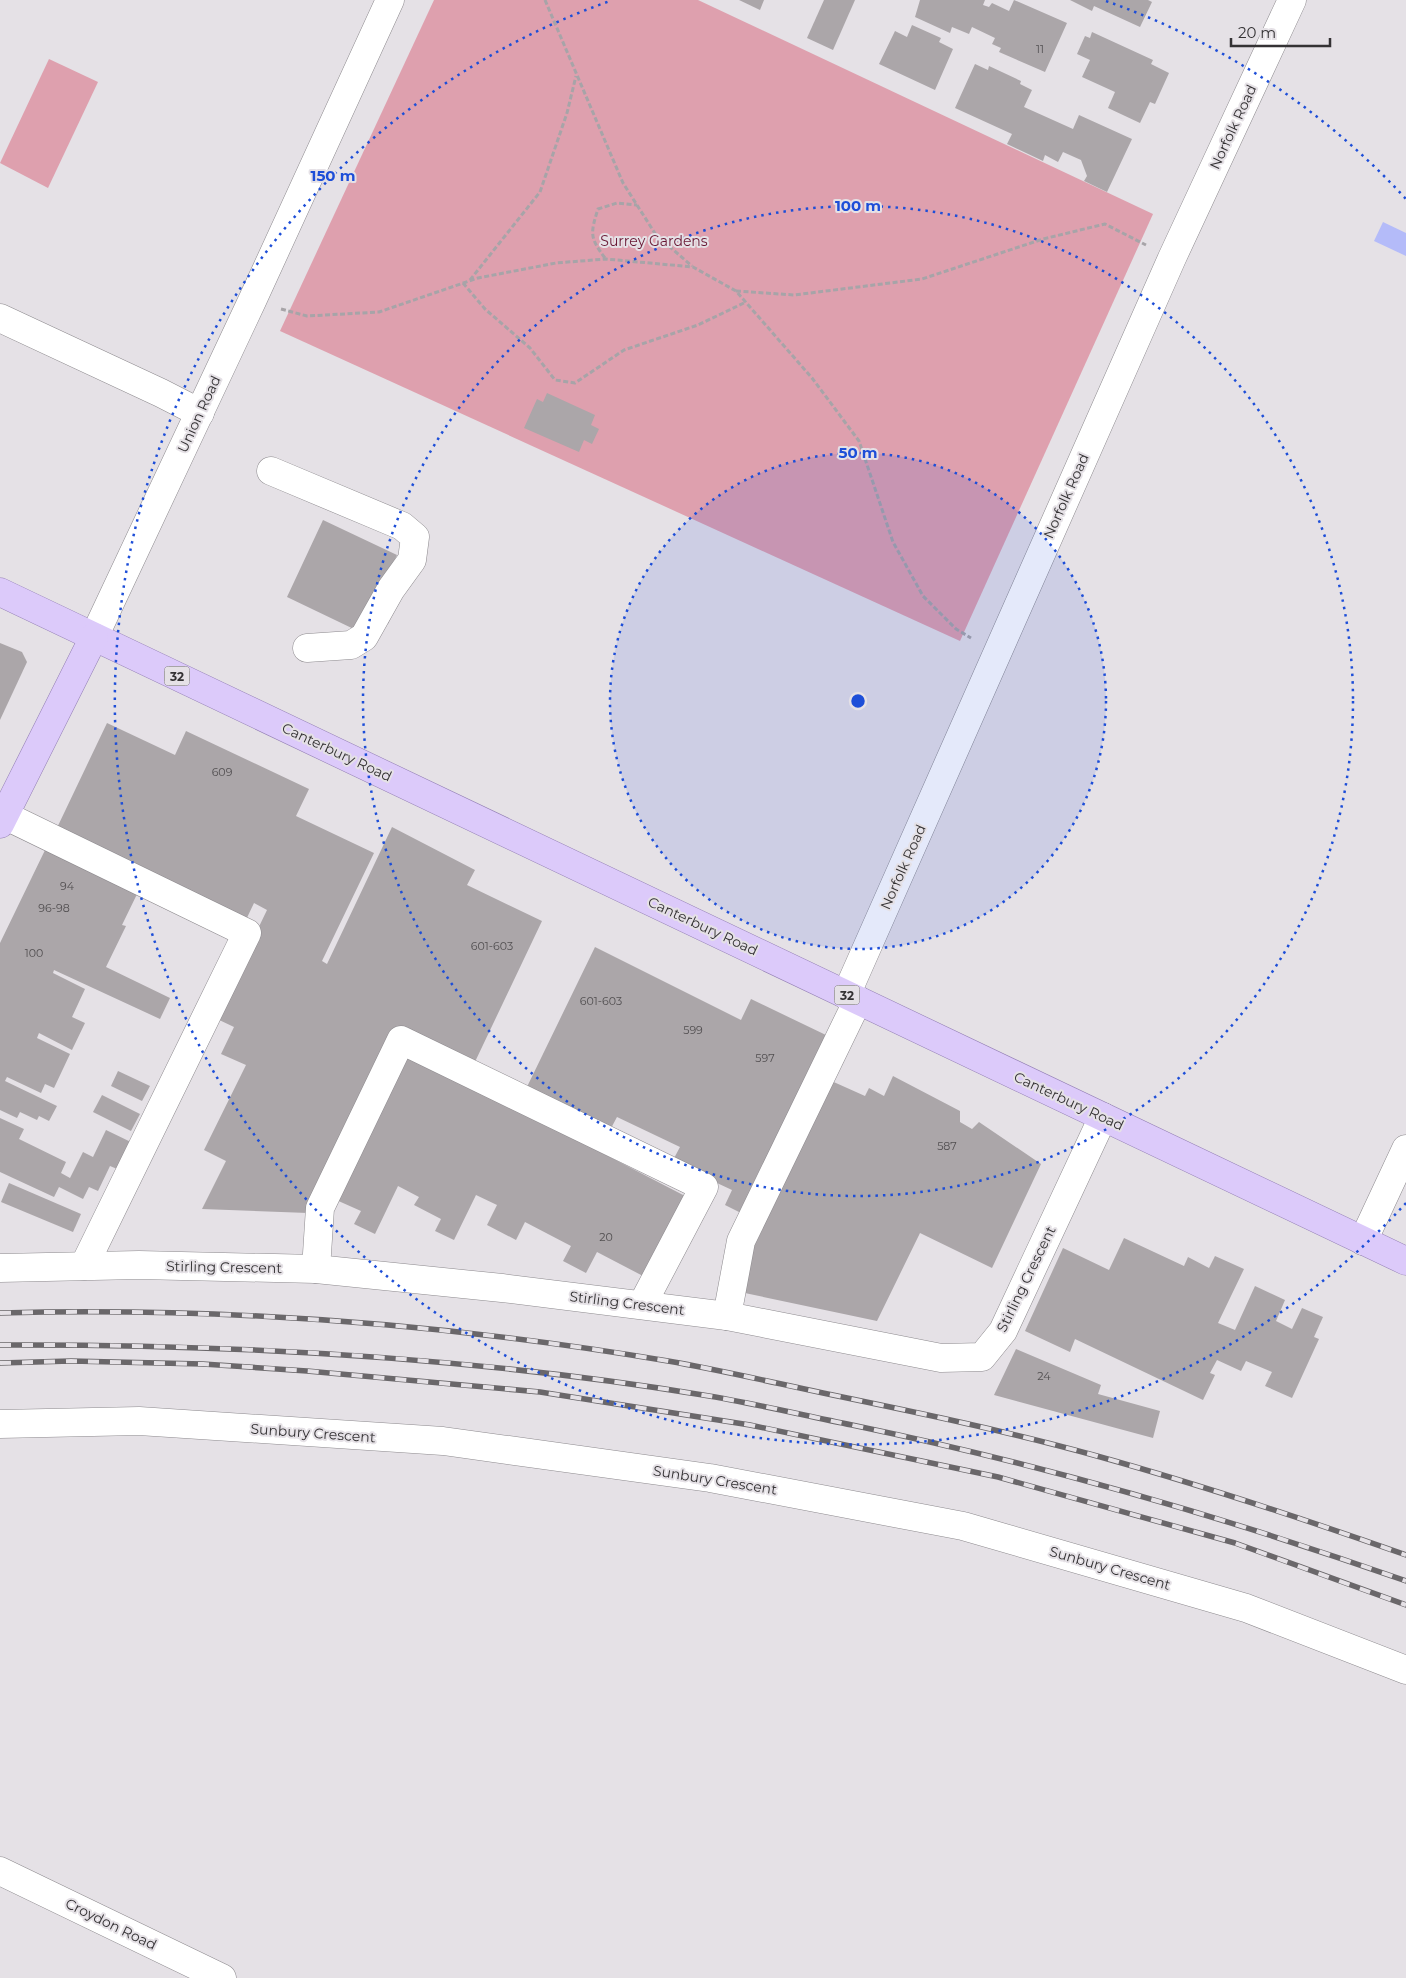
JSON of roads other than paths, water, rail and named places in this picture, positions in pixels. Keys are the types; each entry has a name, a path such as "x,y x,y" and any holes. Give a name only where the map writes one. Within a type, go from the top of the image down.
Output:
{"main road":[{"name":"Canterbury Road","path":"0,592 1406,1261"},
{"name":"Union Road","path":"2,820 94,637"}],"street":[{"name":"Union Road","path":"94,637 200,413 390,0"},
{"name":"Norfolk Road","path":"727,1316 740,1241 852,997 996,652 1172,258 1292,0"},
{"path":"0,318 200,413"},
{"path":"272,471 402,526 415,537 412,560 391,589 364,637 352,645 307,648"},
{"path":"2,820 247,934 84,1266"},
{"path":"316,1269 320,1208 401,1040 704,1187 642,1306"},
{"name":"Stirling Crescent","path":"0,1268 148,1265 316,1269 502,1288 727,1316 940,1358 982,1357 1003,1331 1103,1117"},
{"path":"1362,1240 1406,1149"},
{"name":"Sunbury Crescent","path":"0,1424 139,1421 443,1441 710,1478 963,1526 1246,1608 1406,1670"},
{"name":"Croydon Road","path":"0,1871 222,1978"}],"water":[{"path":"1383,222 1406,233 1406,256 1374,241"}],"railway":[{"path":"0,1313 168,1313 335,1321 502,1337 668,1361 995,1430 1063,1447 1214,1491 1406,1555"},
{"path":"0,1345 176,1347 353,1355 528,1371 703,1395 922,1440 1062,1475 1270,1535 1406,1581"},
{"path":"0,1363 71,1361 203,1364 307,1371 540,1392 750,1425 998,1477 1235,1543 1406,1605"}],"park label":[{"name":"Surrey Gardens","path":"654,241"}]}
